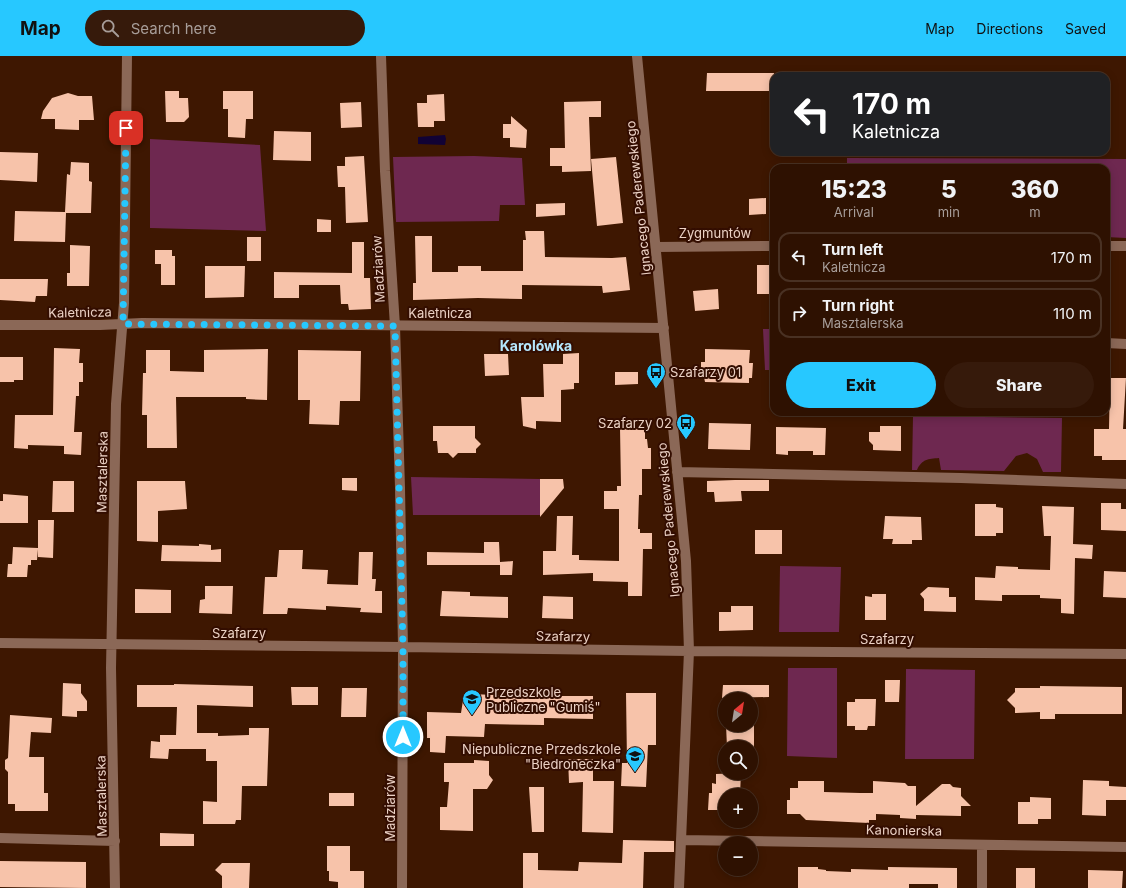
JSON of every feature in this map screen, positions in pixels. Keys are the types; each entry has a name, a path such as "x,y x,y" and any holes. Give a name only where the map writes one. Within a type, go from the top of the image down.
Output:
{"street":[{"name":"Masztalerska","path":"114,888 115,841 112,645 116,404 123,324 127,56"},
{"name":"Madziarów","path":"381,56 385,171 395,326 403,647 402,888"},
{"name":"Ignacego Paderewskiego","path":"637,56 686,561 689,651 679,888"},
{"name":"Zygmuntów","path":"656,247 770,246"},
{"path":"1110,246 1126,246"},
{"name":"Kaletnicza","path":"0,325 123,324 664,328"},
{"path":"1110,343 1126,344"},
{"path":"677,472 960,478 1126,484"},
{"name":"Szafarzy","path":"0,644 1126,654"},
{"path":"0,838 115,841"},
{"name":"Kanonierska","path":"681,840 1126,847"},
{"path":"982,845 982,888"}],"shaded area":[{"path":"445,135 445,145 418,144 418,137"},
{"path":"150,139 260,145 266,231 150,228"},
{"path":"474,156 522,158 525,205 500,205 499,221 396,222 393,157"},
{"path":"847,158 1126,159 1126,238 1110,237 1110,164 847,164"},
{"path":"763,329 770,329 770,370 765,370"},
{"path":"913,416 1062,418 1061,472 1043,472 1037,459 1027,453 1016,456 1004,471 941,470 939,458 926,460 917,470 912,470"},
{"path":"411,477 540,479 540,515 413,515"},
{"path":"780,566 841,567 839,632 779,632"},
{"path":"788,668 837,668 837,758 787,756"},
{"path":"906,669 975,670 974,759 905,759"}],"building":[{"path":"707,73 770,73 770,91 706,91"},
{"path":"165,91 179,91 179,98 188,98 189,117 184,122 166,122"},
{"path":"223,91 253,91 253,119 246,119 245,138 228,137 228,109 223,109"},
{"path":"68,93 78,96 92,96 94,120 79,120 79,130 55,129 55,119 41,119 43,111 52,98"},
{"path":"444,94 445,121 434,121 434,127 418,127 417,103 427,103 427,95"},
{"path":"601,101 601,117 589,117 591,171 562,172 562,166 550,166 550,148 565,148 564,102"},
{"path":"361,102 362,127 341,128 340,103"},
{"path":"511,116 527,130 526,148 510,147 510,138 503,138 503,124 511,124"},
{"path":"274,131 311,132 311,161 273,160"},
{"path":"0,152 38,153 37,182 0,180"},
{"path":"364,156 368,222 346,223 345,187 338,187 337,166 345,166 345,157"},
{"path":"616,157 623,223 597,226 591,159"},
{"path":"71,162 89,163 89,181 92,182 91,213 66,213 65,242 14,241 15,211 65,212 67,174 70,175"},
{"path":"766,198 766,214 749,215 749,199"},
{"path":"565,203 565,215 536,217 536,204"},
{"path":"317,219 331,220 331,232 317,232"},
{"path":"525,231 544,231 545,257 626,257 630,290 603,293 602,286 522,285 522,299 478,298 413,300 413,283 416,283 415,236 432,236 432,272 458,272 458,266 481,266 481,271 523,271 523,240 526,240"},
{"path":"247,237 261,237 261,261 247,261"},
{"path":"352,242 364,242 364,278 370,278 371,309 349,310 348,304 341,304 340,285 299,285 299,298 274,298 274,272 352,273"},
{"path":"70,245 90,246 89,286 67,286 67,273 70,273"},
{"path":"155,250 172,250 172,256 175,256 175,285 161,285 161,264 155,264"},
{"path":"757,265 770,265 770,294 757,294"},
{"path":"205,266 245,266 244,297 205,298"},
{"path":"0,279 48,279 47,296 36,296 35,302 0,300"},
{"path":"718,289 719,309 695,311 693,291"},
{"path":"54,348 80,349 79,363 83,363 83,382 79,382 79,396 76,396 74,432 82,432 81,455 64,454 64,446 28,445 28,449 14,448 15,415 53,415"},
{"path":"268,349 267,400 246,399 246,397 176,397 177,448 147,448 147,415 142,415 143,373 146,373 146,350 170,350 170,371 204,372 204,350"},
{"path":"705,349 750,350 749,363 753,363 752,378 749,378 749,383 705,382 704,377 701,377 701,362 705,362"},
{"path":"298,350 361,351 360,401 340,401 339,425 309,424 310,400 298,400"},
{"path":"579,353 579,383 574,383 574,389 561,390 561,422 536,421 536,429 523,426 521,397 544,397 543,364 563,364 563,354"},
{"path":"484,354 508,354 509,375 485,376"},
{"path":"0,357 23,357 23,380 14,380 14,382 0,382"},
{"path":"615,372 638,372 638,384 615,385"},
{"path":"1110,378 1126,378 1123,429 1126,429 1126,460 1102,460 1102,456 1094,456 1094,429 1109,429"},
{"path":"709,423 751,424 750,450 708,449"},
{"path":"433,426 475,426 475,438 481,444 476,449 476,453 458,453 453,458 448,453 438,453 437,441 433,441"},
{"path":"880,426 901,426 901,451 873,450 873,445 869,441 869,432 880,432"},
{"path":"776,427 826,428 825,455 813,455 813,451 788,451 788,455 776,454"},
{"path":"620,428 645,429 645,439 647,439 648,448 651,448 651,469 642,469 642,495 639,495 638,529 640,529 640,533 652,533 652,549 643,549 642,596 628,596 628,582 593,581 593,573 543,575 543,551 556,551 557,516 573,516 572,555 579,555 579,560 619,561 619,509 604,509 604,491 617,491 617,486 621,486"},
{"path":"342,478 357,478 357,491 342,490"},
{"path":"540,479 563,479 564,488 540,517"},
{"path":"769,480 769,491 741,491 742,501 715,502 714,492 707,492 707,481"},
{"path":"53,481 74,481 74,512 52,512"},
{"path":"137,481 185,481 187,509 158,511 158,542 137,541"},
{"path":"3,494 28,496 28,523 0,523 0,501 3,501"},
{"path":"1101,503 1121,503 1121,509 1126,509 1126,531 1101,530"},
{"path":"975,504 996,504 996,507 1003,508 1003,533 996,533 996,536 975,536"},
{"path":"1042,506 1074,507 1073,544 1093,545 1092,559 1075,558 1074,614 1061,613 1061,599 1040,598 1040,595 1002,595 1002,601 975,600 975,577 995,578 996,566 1018,567 1018,569 1050,570 1051,536 1044,536"},
{"path":"885,516 921,517 922,540 912,540 912,544 892,544 893,539 883,539"},
{"path":"38,520 54,520 53,558 38,557 38,549 37,560 31,560 31,565 28,565 27,577 7,577 8,564 12,564 13,547 38,548"},
{"path":"755,530 782,530 782,554 755,554"},
{"path":"484,542 499,542 500,562 513,561 512,575 500,575 500,565 427,565 427,552 484,553"},
{"path":"199,544 211,545 211,550 221,549 221,562 161,561 162,545 199,546"},
{"path":"279,550 303,550 302,569 328,570 327,584 358,585 359,552 373,552 372,579 376,579 375,591 382,591 382,613 360,612 361,608 326,606 326,610 288,608 287,614 263,614 265,577 277,577"},
{"path":"1104,571 1126,572 1126,598 1103,597"},
{"path":"205,586 233,586 232,614 199,613 200,600 205,599"},
{"path":"928,587 949,588 949,597 956,597 956,612 924,611 924,599 920,594"},
{"path":"135,589 171,590 171,613 135,613"},
{"path":"442,591 470,592 470,596 508,597 508,618 440,616"},
{"path":"872,594 886,594 886,620 865,620 865,596 872,597"},
{"path":"543,596 573,597 573,619 542,618"},
{"path":"731,606 753,606 753,630 719,631 719,612 731,612"},
{"path":"885,680 900,680 899,702 885,702"},
{"path":"63,683 81,684 81,693 87,701 87,711 77,711 77,717 62,716"},
{"path":"174,684 253,686 253,707 197,705 197,733 218,733 218,736 249,735 249,728 269,728 267,786 242,786 241,820 236,820 235,824 203,824 203,801 217,802 217,761 206,761 206,749 169,749 168,759 150,758 151,741 160,742 160,735 176,735 177,707 137,707 137,685"},
{"path":"723,685 769,685 769,697 758,697 758,692 722,692"},
{"path":"1040,686 1122,687 1122,714 1055,714 1055,719 1040,719 1040,712 1015,713 1015,708 1007,700 1015,692 1015,688 1040,688"},
{"path":"291,687 318,687 318,705 292,705"},
{"path":"342,688 367,688 366,717 341,717"},
{"path":"501,690 545,691 545,696 593,696 593,719 544,718 544,725 485,724 484,737 446,736 445,753 430,752 430,738 427,738 427,712 461,713 464,694 501,695"},
{"path":"626,693 656,693 656,745 648,745 646,787 621,786 622,763 627,763"},
{"path":"855,699 876,699 875,726 868,726 867,730 855,730 855,726 847,726 847,702 855,702"},
{"path":"10,715 52,718 51,733 31,732 29,757 44,757 44,793 48,793 48,811 15,811 15,804 8,804 8,772 5,769 5,760 8,758"},
{"path":"726,732 754,732 754,740 727,740"},
{"path":"568,759 593,759 593,781 614,781 613,833 582,832 583,782 569,783"},
{"path":"474,760 489,761 489,775 493,780 487,789 473,789 473,831 440,830 440,807 447,807 449,782 444,782 444,763 474,763"},
{"path":"716,774 718,774 718,780 741,780 740,788 718,788 718,810 708,810 709,793 712,793 712,783 716,784"},
{"path":"1083,780 1109,781 1109,786 1126,787 1126,800 1106,800 1106,816 1082,815"},
{"path":"798,781 824,781 824,792 860,793 873,793 873,781 905,783 908,786 916,786 916,806 942,784 950,784 953,787 961,788 961,796 971,806 961,806 961,816 916,815 916,819 900,818 900,815 876,814 876,820 869,820 869,823 806,820 800,814 787,814 787,800 790,800 790,788 798,788"},
{"path":"529,787 544,787 544,832 532,832"},
{"path":"329,793 354,793 354,806 329,806"},
{"path":"1030,797 1051,798 1051,819 1038,819 1038,824 1018,824 1018,802 1030,802"},
{"path":"160,833 194,834 194,846 160,846"},
{"path":"623,840 674,841 674,852 644,852 643,888 523,888 523,853 538,853 538,870 578,871 579,862 622,863"},
{"path":"327,846 350,846 350,871 364,871 364,888 338,888 338,882 329,881 329,871 327,871"},
{"path":"0,861 86,862 86,888 0,887"},
{"path":"222,863 250,863 249,888 222,888 222,876 215,870"},
{"path":"798,867 818,867 818,869 826,871 851,872 851,869 888,870 888,867 957,868 957,888 938,888 938,884 909,884 909,888 798,888"},
{"path":"1016,868 1035,868 1035,888 1016,888"},
{"path":"1088,870 1123,871 1122,888 1088,888"}],"place":[{"name":"Szafarzy 01","path":"656,389"},
{"name":"Szafarzy 02","path":"686,440"},
{"name":"Przedszkole Publiczne \"Gumiś\"","path":"472,716"},
{"name":"Niepubliczne Przedszkole \"Biedroneczka\"","path":"635,773"}],"district":[{"name":"Karolówka","path":"536,345"}],"route":[{"path":"126,128 123,324 395,326 400,488 403,737"}]}
